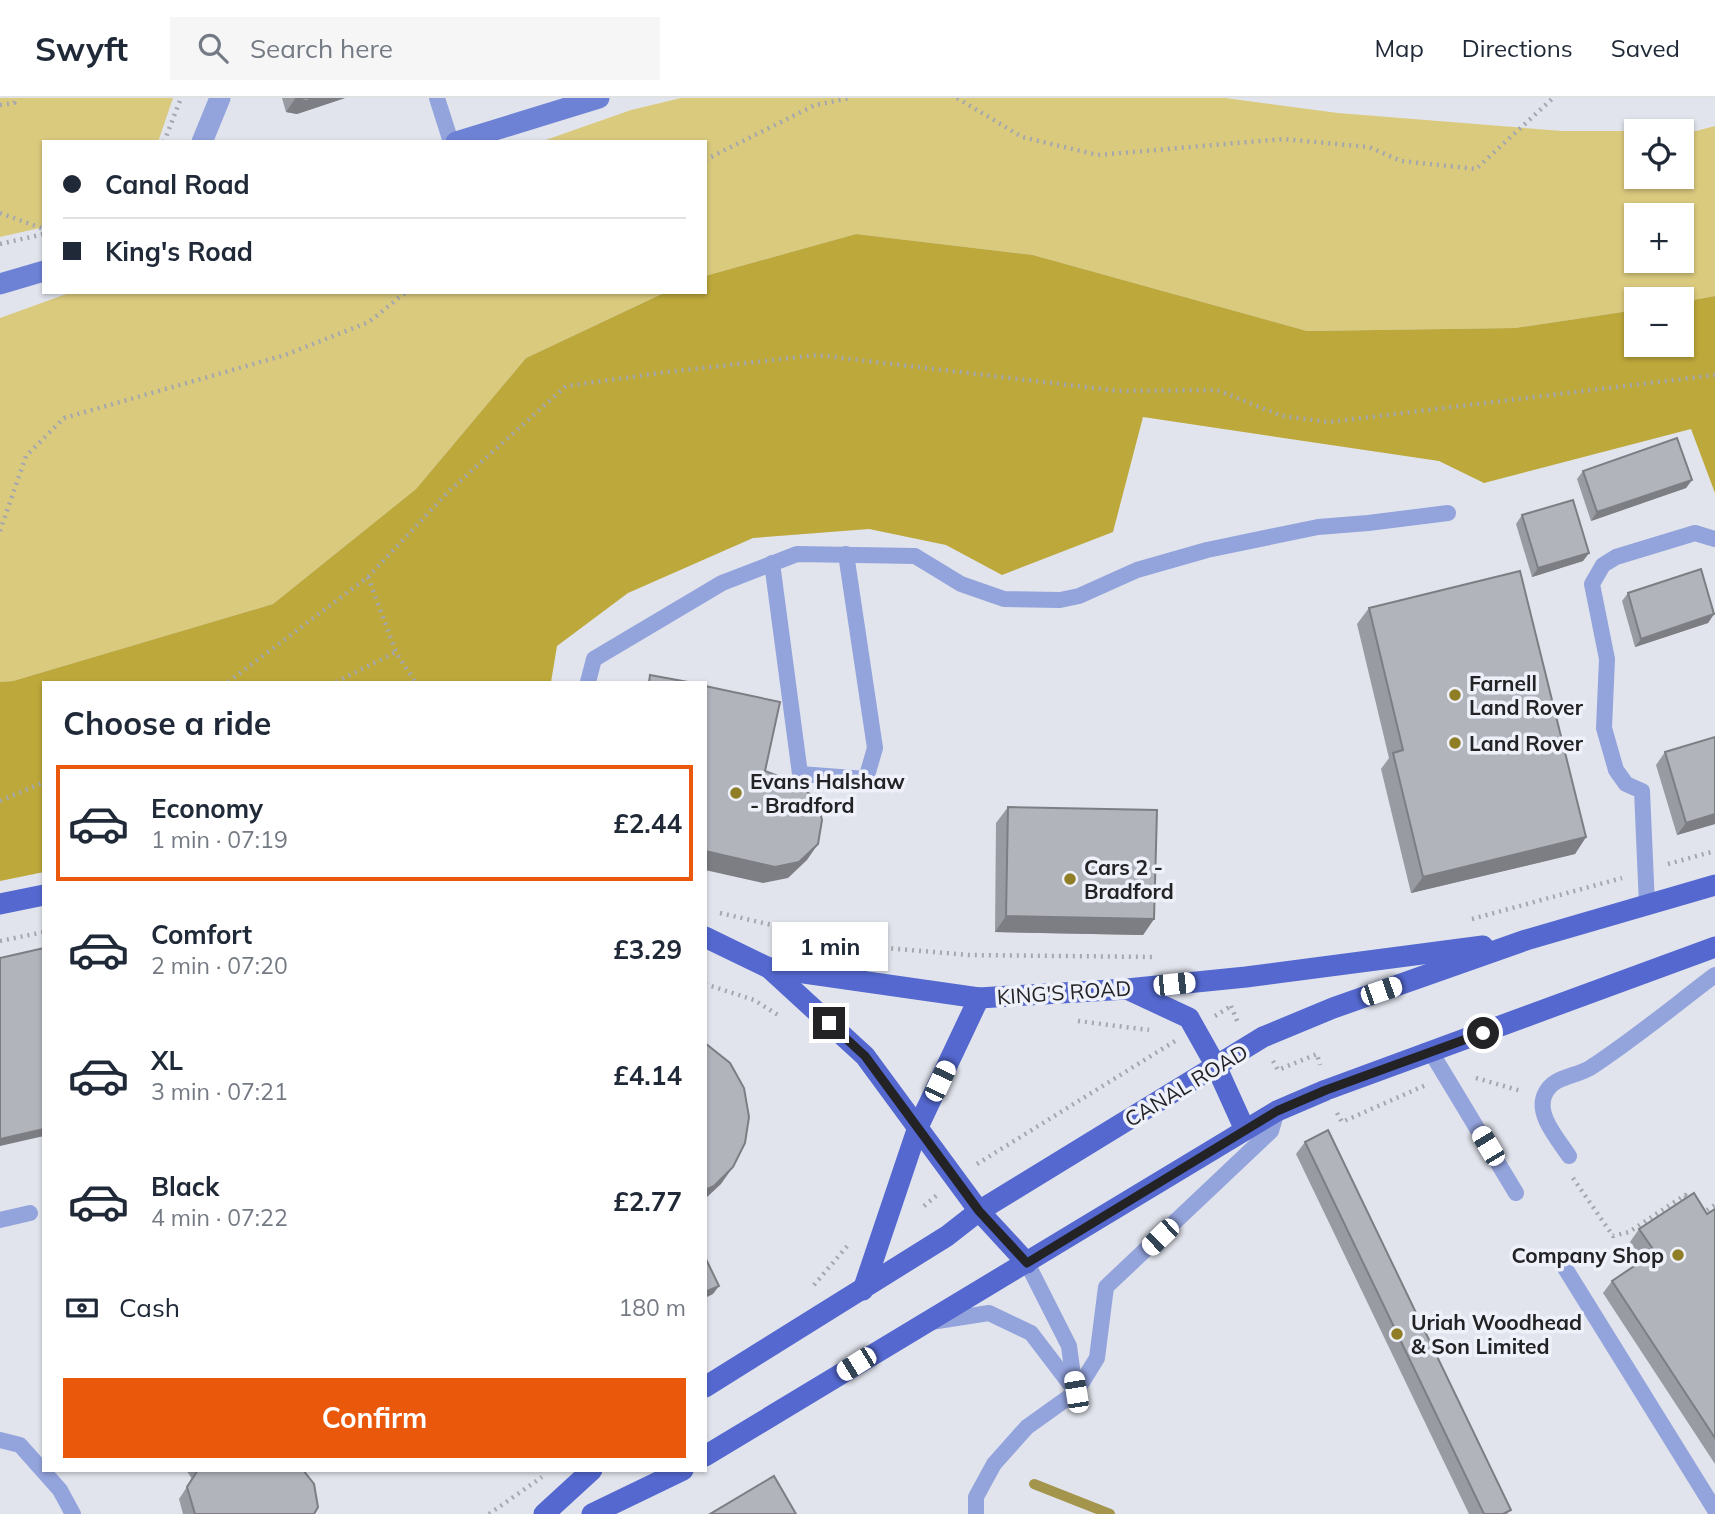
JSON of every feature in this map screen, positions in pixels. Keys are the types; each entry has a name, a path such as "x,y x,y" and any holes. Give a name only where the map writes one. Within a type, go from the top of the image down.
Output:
{"main road":[{"name":"CANAL ROAD","path":"707,1386 863,1290 947,1236 979,1211 1263,1037 1333,1007 1526,940 1715,885"},
{"path":"0,904 42,895"},
{"name":"KING'S ROAD","path":"707,938 769,968 865,1056 979,1211 1027,1263"},
{"name":"KING'S ROAD","path":"769,968 979,998 1127,989 1245,977 1526,940"},
{"path":"707,1455 1277,1111 1326,1090 1715,947"},
{"path":"1127,989 1189,1018 1216,1066 1245,1130"},
{"path":"863,1290 918,1127 979,998"},
{"path":"544,1514 590,1472"},
{"path":"592,1514 679,1472"}],"street":[{"path":"203,140 220,98"},
{"path":"460,140 598,98"},
{"path":"0,284 42,272"}],"lane":[{"path":"438,98 452,140"},
{"path":"588,681 594,659 722,583 797,554 915,556 961,584 1004,599 1060,600 1079,596 1137,570 1195,554 1318,527 1448,513"},
{"path":"1647,905 1642,792 1626,784 1616,770 1604,728 1607,659 1592,584 1603,565 1616,557 1695,533 1715,539"},
{"path":"772,563 800,774 866,779 875,748 846,554"},
{"path":"1569,1156 1547,1121 1542,1107 1545,1094 1554,1082 1588,1069 1715,975"},
{"path":"1431,1052 1516,1193"},
{"path":"976,1514 976,1497 994,1464 1027,1427 1076,1392 1097,1358 1106,1287 1271,1131 1277,1111"},
{"path":"0,1220 30,1213"},
{"path":"1560,1260 1715,1510"},
{"path":"1027,1263 1069,1346 1076,1392"},
{"path":"921,1324 989,1313 1031,1333 1076,1392"},
{"path":"0,1440 20,1445 42,1470"},
{"path":"44,1472 60,1490 73,1514"}],"path":[{"path":"0,105 14,103 17,98"},
{"path":"165,140 181,98"},
{"path":"707,159 816,105 851,98"},
{"path":"957,98 1022,137 1098,155 1283,139 1369,147 1401,161 1476,169 1553,98"},
{"path":"0,213 42,228"},
{"path":"0,244 42,234"},
{"path":"0,531 26,456 64,418 285,355 369,322 404,294"},
{"path":"229,681 368,577 449,491 566,386 817,355 1119,391 1217,390 1282,416 1329,422 1715,375"},
{"path":"368,577 396,652 414,681"},
{"path":"337,681 396,652"},
{"path":"0,801 42,783"},
{"path":"1471,919 1715,851"},
{"path":"710,910 863,946 969,955 1168,956"},
{"path":"0,942 42,932"},
{"path":"707,986 754,1000 788,1021"},
{"path":"754,1000 794,990"},
{"path":"955,1178 1241,1000"},
{"path":"1231,1006 1236,1024 1247,1019"},
{"path":"899,1188 924,1206 947,1236"},
{"path":"805,1292 816,1284 856,1236"},
{"path":"489,1514 549,1472"}],"shaded area":[{"path":"0,98 173,98 159,140 42,140 42,227 0,237"},
{"path":"681,98 1225,98 1338,113 1562,131 1624,131 1624,189 1694,189 1694,131 1715,126 1715,296 1694,300 1694,287 1624,287 1624,312 1515,328 1307,331 1033,255 856,234 707,275 707,140 546,140 631,110"},
{"path":"856,234 1033,255 1307,331 1515,328 1624,312 1624,357 1694,357 1694,300 1715,296 1715,493 1691,429 1484,483 1439,461 1143,417 1113,532 1002,575 946,545 869,529 753,538 628,593 557,646 551,681 42,681 42,872 0,881 0,682 13,681 273,604 416,489 526,358 662,294 707,294 707,275"},
{"path":"66,294 662,294 526,358 416,489 273,604 13,681 0,682 0,318"}],"building":[{"path":"295,98 316,98 306,101"},
{"path":"1677,438 1692,480 1597,512 1583,471"},
{"path":"1573,500 1589,553 1538,568 1522,515"},
{"path":"1701,569 1714,614 1641,639 1628,593"},
{"name":"Farnell Land Rover","path":"1520,571 1586,837 1423,877 1393,753 1403,750 1369,608"},
{"path":"650,675 683,681 649,681"},
{"name":"Evans Halshaw - Bradford","path":"707,686 780,702 765,771 793,782 817,799 822,820 818,844 799,862 775,867 707,851"},
{"path":"1715,737 1715,814 1686,823 1665,752"},
{"name":"Cars 2 - Bradford","path":"1008,807 1157,810 1154,919 1006,916"},
{"path":"42,948 42,1129 0,1139 0,958"},
{"path":"707,1045 730,1063 744,1088 749,1117 745,1143 733,1167 714,1186 707,1189"},
{"path":"1328,1130 1511,1510 1503,1514 1484,1514 1305,1142"},
{"path":"1694,1193 1707,1214 1715,1209 1715,1438 1612,1281 1655,1252 1639,1229"},
{"path":"707,1261 719,1286 707,1291"},
{"path":"197,1472 305,1472 314,1484 318,1507 314,1514 195,1514 187,1487"},
{"path":"774,1476 796,1514 710,1514"}],"waterway":[{"path":"1034,1484 1110,1514"}],"place":[{"name":"Farnell Land Rover","path":"1455,695"},
{"name":"Land Rover","path":"1455,743"},
{"name":"Evans Halshaw - Bradford","path":"736,793"},
{"name":"Cars 2 - Bradford","path":"1070,879"},
{"name":"Company Shop","path":"1678,1255"},
{"name":"Uriah Woodhead & Son Limited","path":"1397,1334"}],"route":[{"path":"829,1023 865,1056 979,1211 1027,1263 1277,1111 1326,1090 1483,1033"}]}
